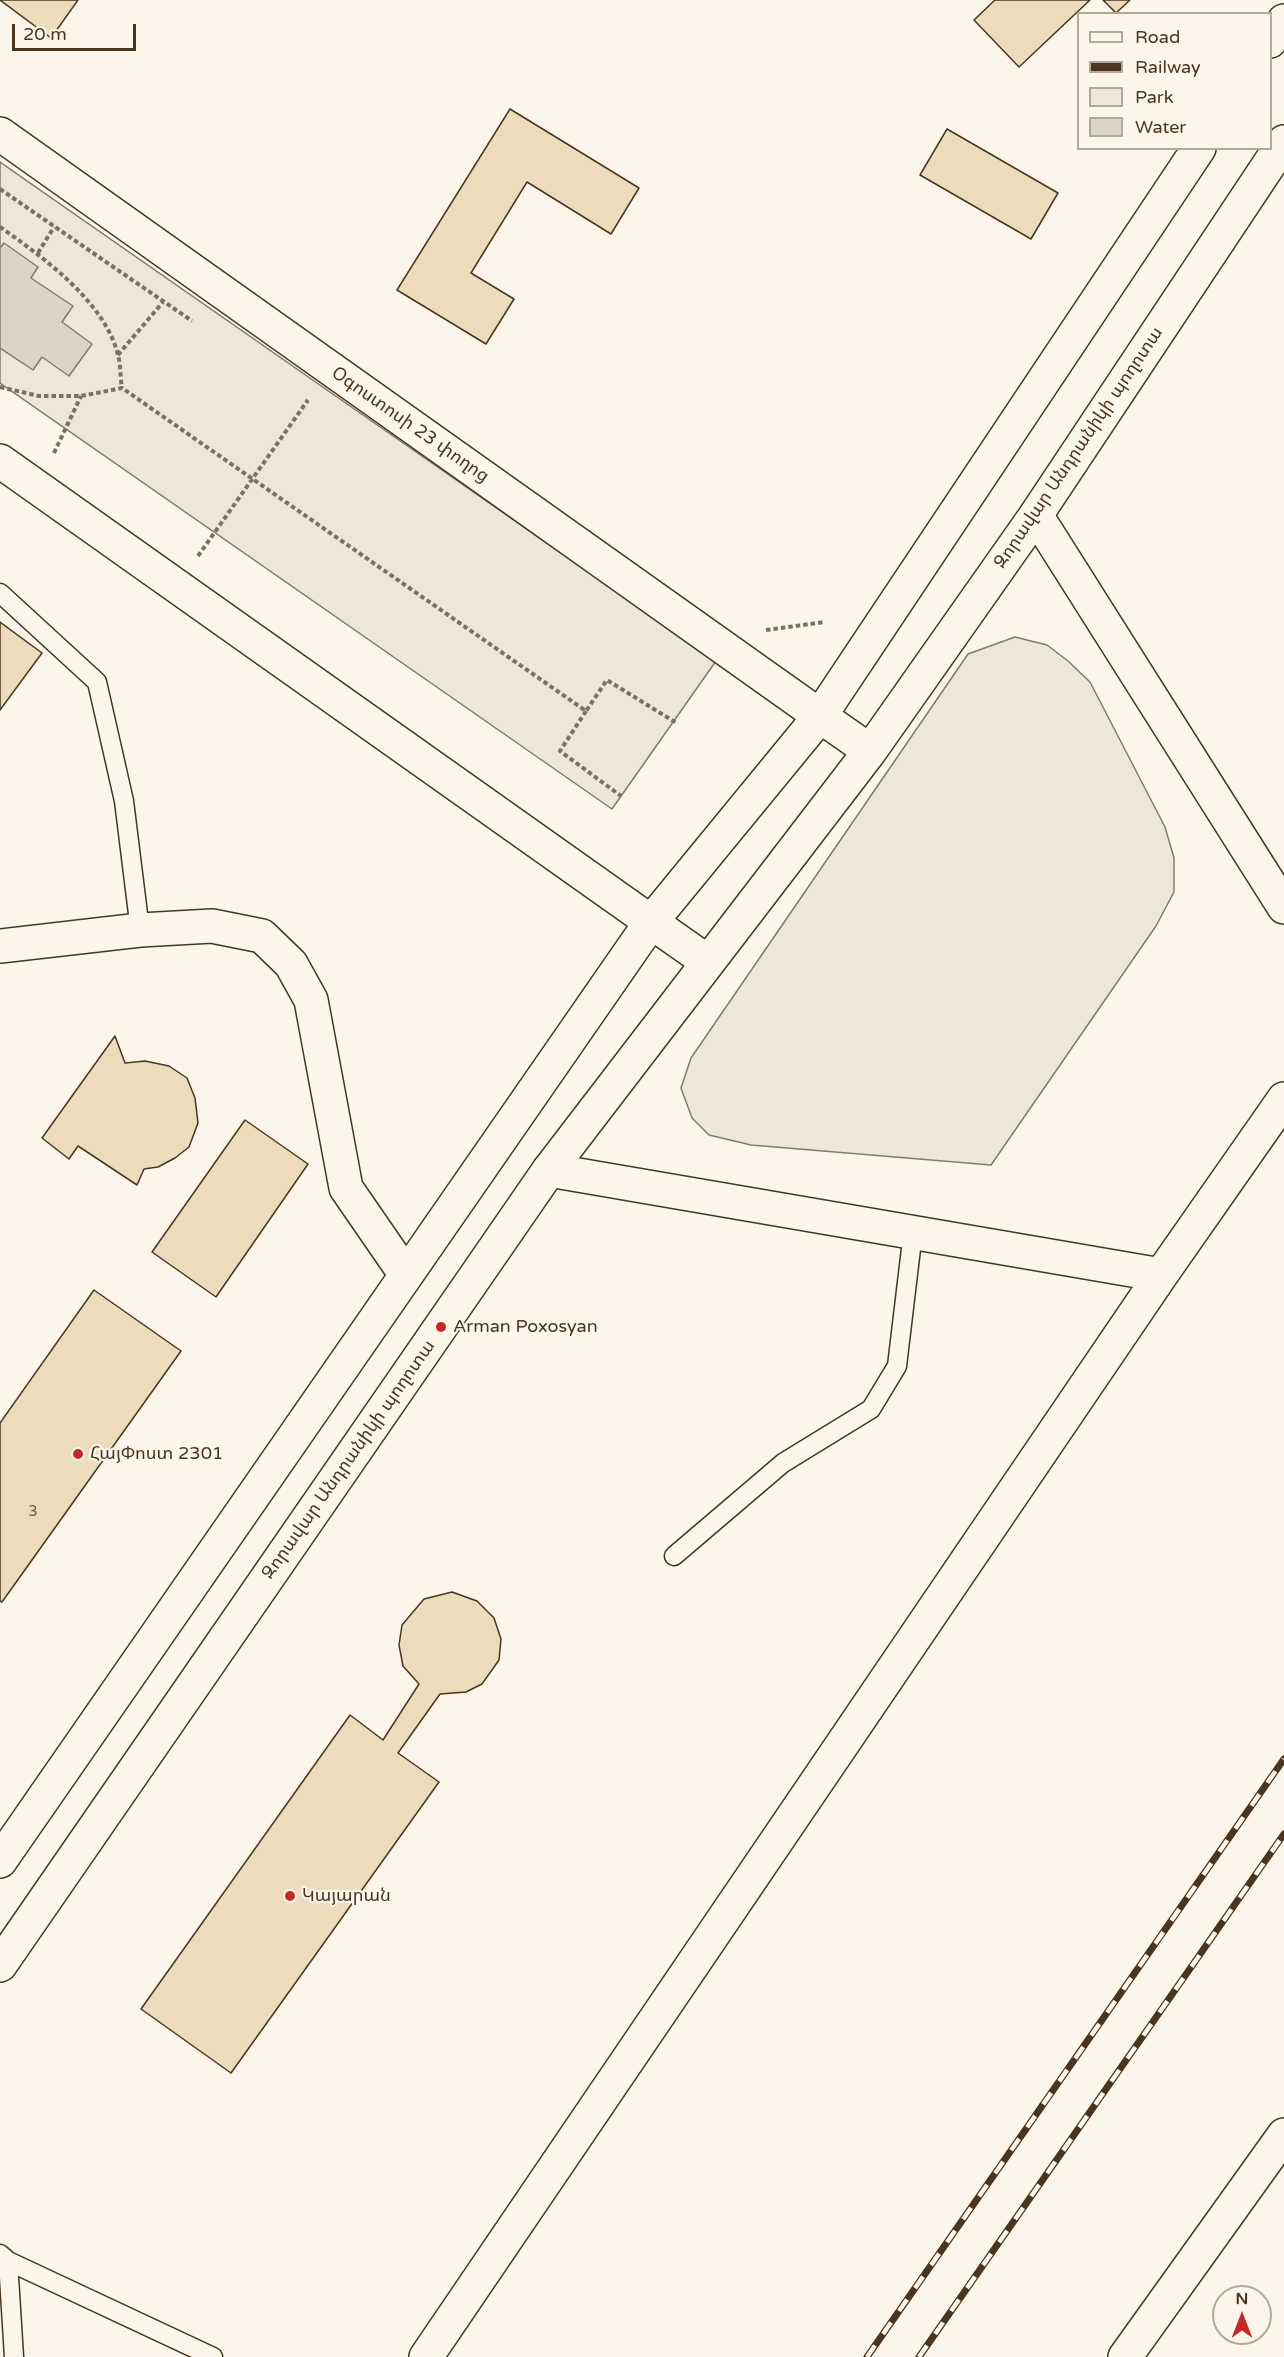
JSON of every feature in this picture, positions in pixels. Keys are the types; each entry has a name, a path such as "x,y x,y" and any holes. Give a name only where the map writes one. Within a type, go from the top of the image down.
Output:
{"street":[{"path":"1272,38 1284,21"},
{"name":"Օգոստոսի 23 փողոց","path":"0,134 820,716"},
{"name":"Զորավար Անդրանիկի պողոտա","path":"0,1965 549,1170 870,752 1036,515 1284,142"},
{"path":"0,1861 651,922 820,716 1198,150"},
{"path":"0,462 708,962"},
{"path":"1036,515 1284,907"},
{"path":"820,716 870,752"},
{"path":"0,946 140,930 212,926 262,936 291,964 311,1000 346,1188 406,1275"},
{"path":"426,2357 1161,1275 1284,1099"},
{"path":"549,1170 1161,1275"},
{"path":"1125,2357 1284,2135"}],"lane":[{"path":"0,593 97,682 124,801 140,930"},
{"path":"674,1556 783,1462 871,1409 897,1366 913,1232"},
{"path":"4,2258 14,2357"},
{"path":"4,2258 213,2357"}],"path":[{"path":"0,227 38,253 73,284 105,325 118,355 122,388"},
{"path":"38,253 54,227"},
{"path":"118,355 163,302"},
{"path":"0,387 39,396 81,396 122,388 586,711"},
{"path":"51,460 81,396"},
{"path":"177,587 308,400"},
{"path":"760,630 825,621"},
{"path":"621,796 560,752 607,680 678,724"}],"green space":[{"path":"0,162 716,661 612,809 0,383"},
{"path":"1015,637 1047,645 1090,682 1165,827 1174,858 1174,892 1156,926 991,1165 751,1145 709,1135 692,1118 681,1088 691,1058 968,654"}],"water":[{"path":"4,243 38,267 31,278 73,306 62,322 92,344 69,376 42,357 33,370 0,348 0,248"}],"building":[{"path":"0,0 78,0 51,38"},
{"path":"995,0 1090,0 1019,67 974,20"},
{"path":"1103,0 1130,0 1117,12"},
{"path":"510,109 639,188 611,234 527,182 471,273 514,299 486,344 397,290"},
{"path":"947,129 1058,193 1031,239 920,175"},
{"path":"0,622 42,653 0,710"},
{"path":"115,1036 125,1063 145,1061 169,1066 187,1078 195,1098 198,1123 189,1147 158,1167 144,1169 137,1185 78,1146 69,1159 42,1138"},
{"path":"245,1120 308,1164 216,1297 152,1252"},
{"path":"94,1290 181,1351 2,1602 0,1601 0,1423"},
{"name":"Կայարան","path":"452,1592 477,1601 494,1618 501,1639 499,1660 482,1684 466,1692 440,1694 398,1753 439,1782 231,2073 141,2009 350,1715 383,1740 419,1684 403,1666 399,1645 402,1625 424,1599"}],"railway":[{"path":"867,2357 1284,1759"},
{"path":"919,2357 1284,1834"}],"place":[{"name":"Arman Poxosyan","path":"441,1327"},
{"name":"ՀայՓոստ 2301","path":"78,1454"},
{"name":"Կայարան","path":"290,1896"}]}
